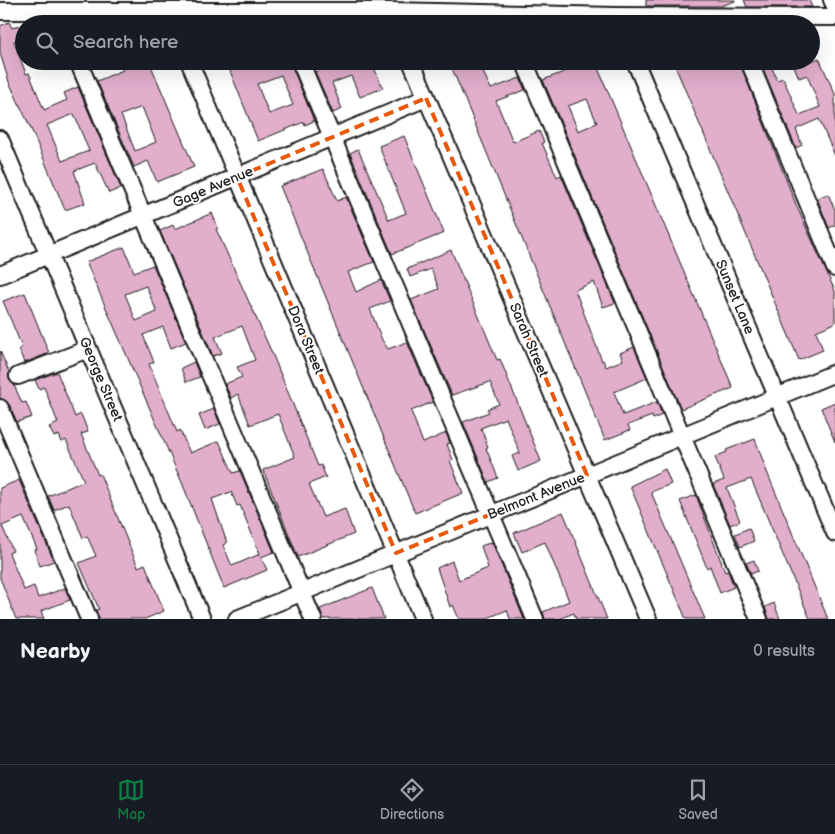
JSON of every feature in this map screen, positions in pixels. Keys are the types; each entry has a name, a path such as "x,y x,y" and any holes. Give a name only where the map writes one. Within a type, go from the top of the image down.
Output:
{"street":[{"path":"655,0 662,15"},
{"path":"832,0 835,6"},
{"path":"0,11 40,15"},
{"path":"103,15 168,12 225,15"},
{"path":"336,15 390,12 440,15"},
{"path":"820,17 835,17"},
{"path":"82,70 313,619"},
{"name":"Dora Street","path":"193,70 423,619"},
{"path":"304,70 535,619"},
{"name":"Sarah Street","path":"415,70 648,619"},
{"path":"528,70 759,619"},
{"name":"Sunset Lane","path":"639,70 835,533"},
{"path":"753,70 835,268"},
{"name":"Gage Avenue","path":"0,275 426,98"},
{"name":"George Street","path":"0,140 202,619"},
{"path":"18,376 88,349"},
{"name":"Belmont Avenue","path":"237,619 835,373"},
{"path":"0,408 89,619"}],"highlighted area":[{"path":"426,98 587,475 396,553 237,177"}],"building":[{"path":"646,0 735,1 721,6 646,6"},
{"path":"744,0 809,0 812,7 747,7"},
{"path":"9,22 12,28 15,27 15,70 25,70 26,74 29,73 44,110 67,100 64,93 78,87 121,188 109,193 95,163 74,171 85,203 65,210 9,82 0,53 0,26","holes":["74,114 89,151 62,161 47,125"]},
{"path":"820,60 835,94 835,156 819,119 796,129 802,145 796,148 764,70 773,70 777,80 783,78 799,115 820,107 807,75 799,78 796,70 820,70"},
{"path":"123,70 153,70 194,167 157,182 148,161 134,167 97,81","holes":["142,107 156,142 135,151 121,115"]},
{"path":"230,70 294,70 314,121 305,125 304,122 258,141","holes":["281,75 293,105 269,114 257,84"]},
{"path":"320,70 375,70 383,88 360,97 351,76 332,83 342,109 333,113 315,72"},
{"path":"453,70 482,70 491,89 520,78 525,90 496,101 513,142 539,131 544,142 542,143 557,177 561,175 615,303 603,307 594,282 575,290 602,361 606,367 623,360 620,353 634,347 647,378 614,392 623,415 657,402 662,415 653,419 652,416 628,425 630,430 605,440"},
{"path":"569,70 599,70 733,388 681,409 543,80","holes":["587,99 597,123 578,131 568,106"]},
{"path":"677,70 743,70 797,207 835,291 835,323 816,331 823,350 799,360"},
{"path":"404,136 444,233 392,254 350,153 358,149 389,220 406,213 379,146"},
{"path":"323,169 337,201 346,197 374,262 348,272 356,292 381,280 390,301 370,309 382,340 388,349 407,342 433,402 411,411 423,443 446,433 450,443 447,444 453,460 450,461 463,493 415,513 280,186"},
{"path":"828,194 835,210 835,225 829,228 817,198"},
{"path":"212,213 218,228 216,229 272,353 318,466 321,465 326,477 309,484 323,517 345,509 354,534 298,557 263,470 295,457 278,414 250,425 238,394 231,398 225,384 242,377 237,367 255,360 242,326 215,337 222,353 213,356 160,231 173,225 175,229"},
{"path":"124,247 134,272 153,265 186,342 171,348 163,327 143,335 154,362 149,364 177,432 180,430 190,453 219,441 233,473 240,471 274,552 261,557 267,570 224,588 183,485 86,262","holes":["146,286 157,312 136,321 125,294","231,492 237,506 240,505 260,554 232,566 223,545 227,543 212,499"]},
{"path":"451,250 497,360 500,359 541,461 518,471 512,456 520,453 506,418 481,428 488,447 486,448 498,478 488,482 463,422 489,412 487,409 499,404 490,382 452,395 411,300 439,289 431,269 410,277 407,269"},
{"path":"25,293 49,353 24,363 19,349 22,347 3,301"},
{"path":"0,351 9,372 9,380 14,385 22,403 26,402 32,417 17,422 9,404 0,398"},
{"path":"194,362 200,377 186,382 181,368"},
{"path":"57,372 75,417 81,414 88,432 81,434 98,475 100,474 138,567 145,564 164,611 145,619 99,619 96,610 99,609 79,563 96,556 87,536 83,538 69,504 54,510 48,496 84,481 66,440 62,442 59,435 54,437 49,427 58,423 44,387 39,389 35,380"},
{"path":"835,402 835,442 821,408"},
{"path":"214,409 220,424 205,430 199,415"},
{"path":"755,439 828,619 810,619 751,479 727,488 740,521 730,525 713,484 724,480 715,457 727,452 726,450"},
{"path":"665,469 671,484 651,492 705,619 686,619 630,486"},
{"path":"19,480 54,561 40,566 34,550 37,549 23,517 2,526 13,551 9,553 24,590 34,586 38,598 65,588 70,600 41,611 44,619 16,619 0,578 0,488"},
{"path":"696,495 725,572 728,571 734,587 720,593 710,566 707,568 680,501"},
{"path":"563,512 607,619 576,619 574,613 559,619 545,619 543,612 569,601 545,542 522,552 514,533"},
{"path":"749,528 754,541 740,547 735,534"},
{"path":"492,542 524,619 510,619 507,610 485,619 459,619 453,605 450,607 437,568 452,561 459,580 488,568 481,546"},
{"path":"754,560 758,571 751,574 746,563"},
{"path":"372,588 384,619 323,619 320,609"},
{"path":"774,603 780,619 769,619 765,607"}]}
